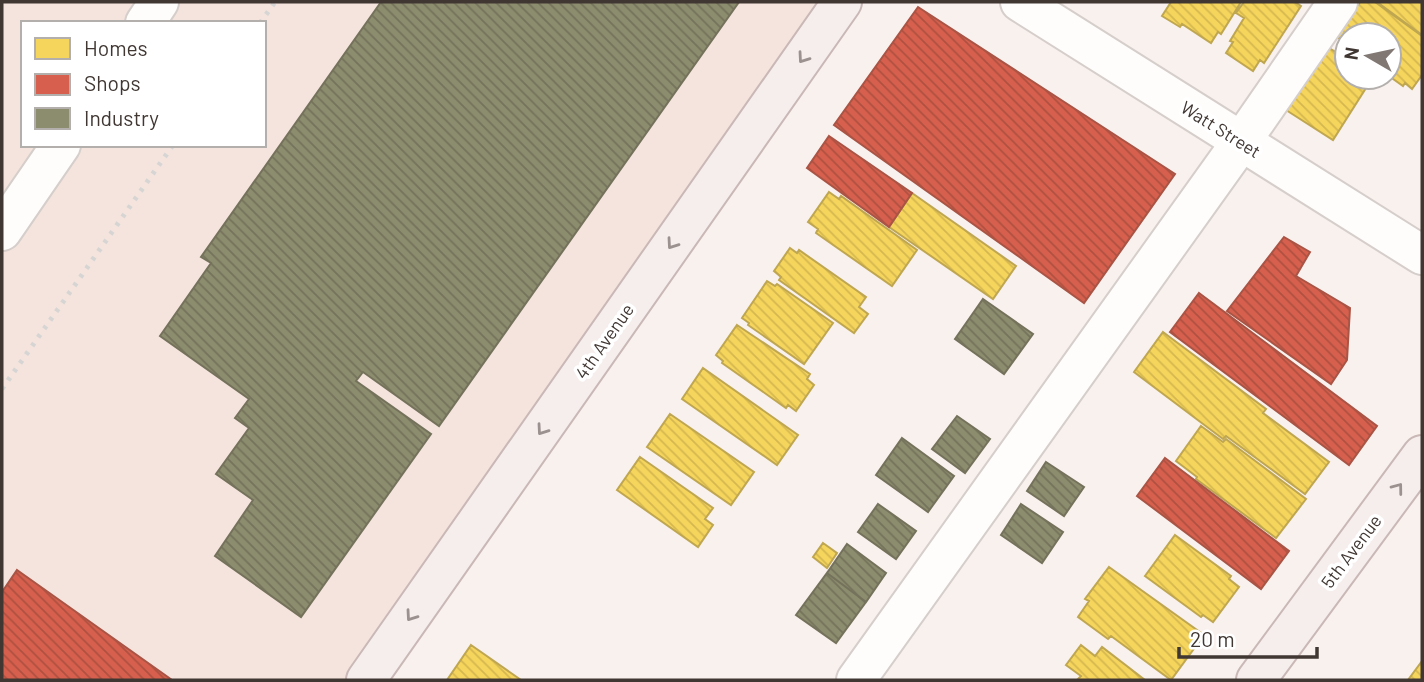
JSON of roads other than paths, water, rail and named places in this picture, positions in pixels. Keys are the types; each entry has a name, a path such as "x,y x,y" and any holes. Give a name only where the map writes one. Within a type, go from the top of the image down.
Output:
{"main road":[{"name":"4th Avenue","path":"366,680 842,2"},
{"name":"5th Avenue","path":"1256,680 1422,455"}],"street":[{"path":"146,21 159,2"},
{"name":"Watt Street","path":"1020,2 1422,255"},
{"path":"856,680 1338,2"},
{"path":"2,231 60,147"}],"railway":[{"path":"261,21 275,2"},
{"path":"2,389 172,147"}]}
